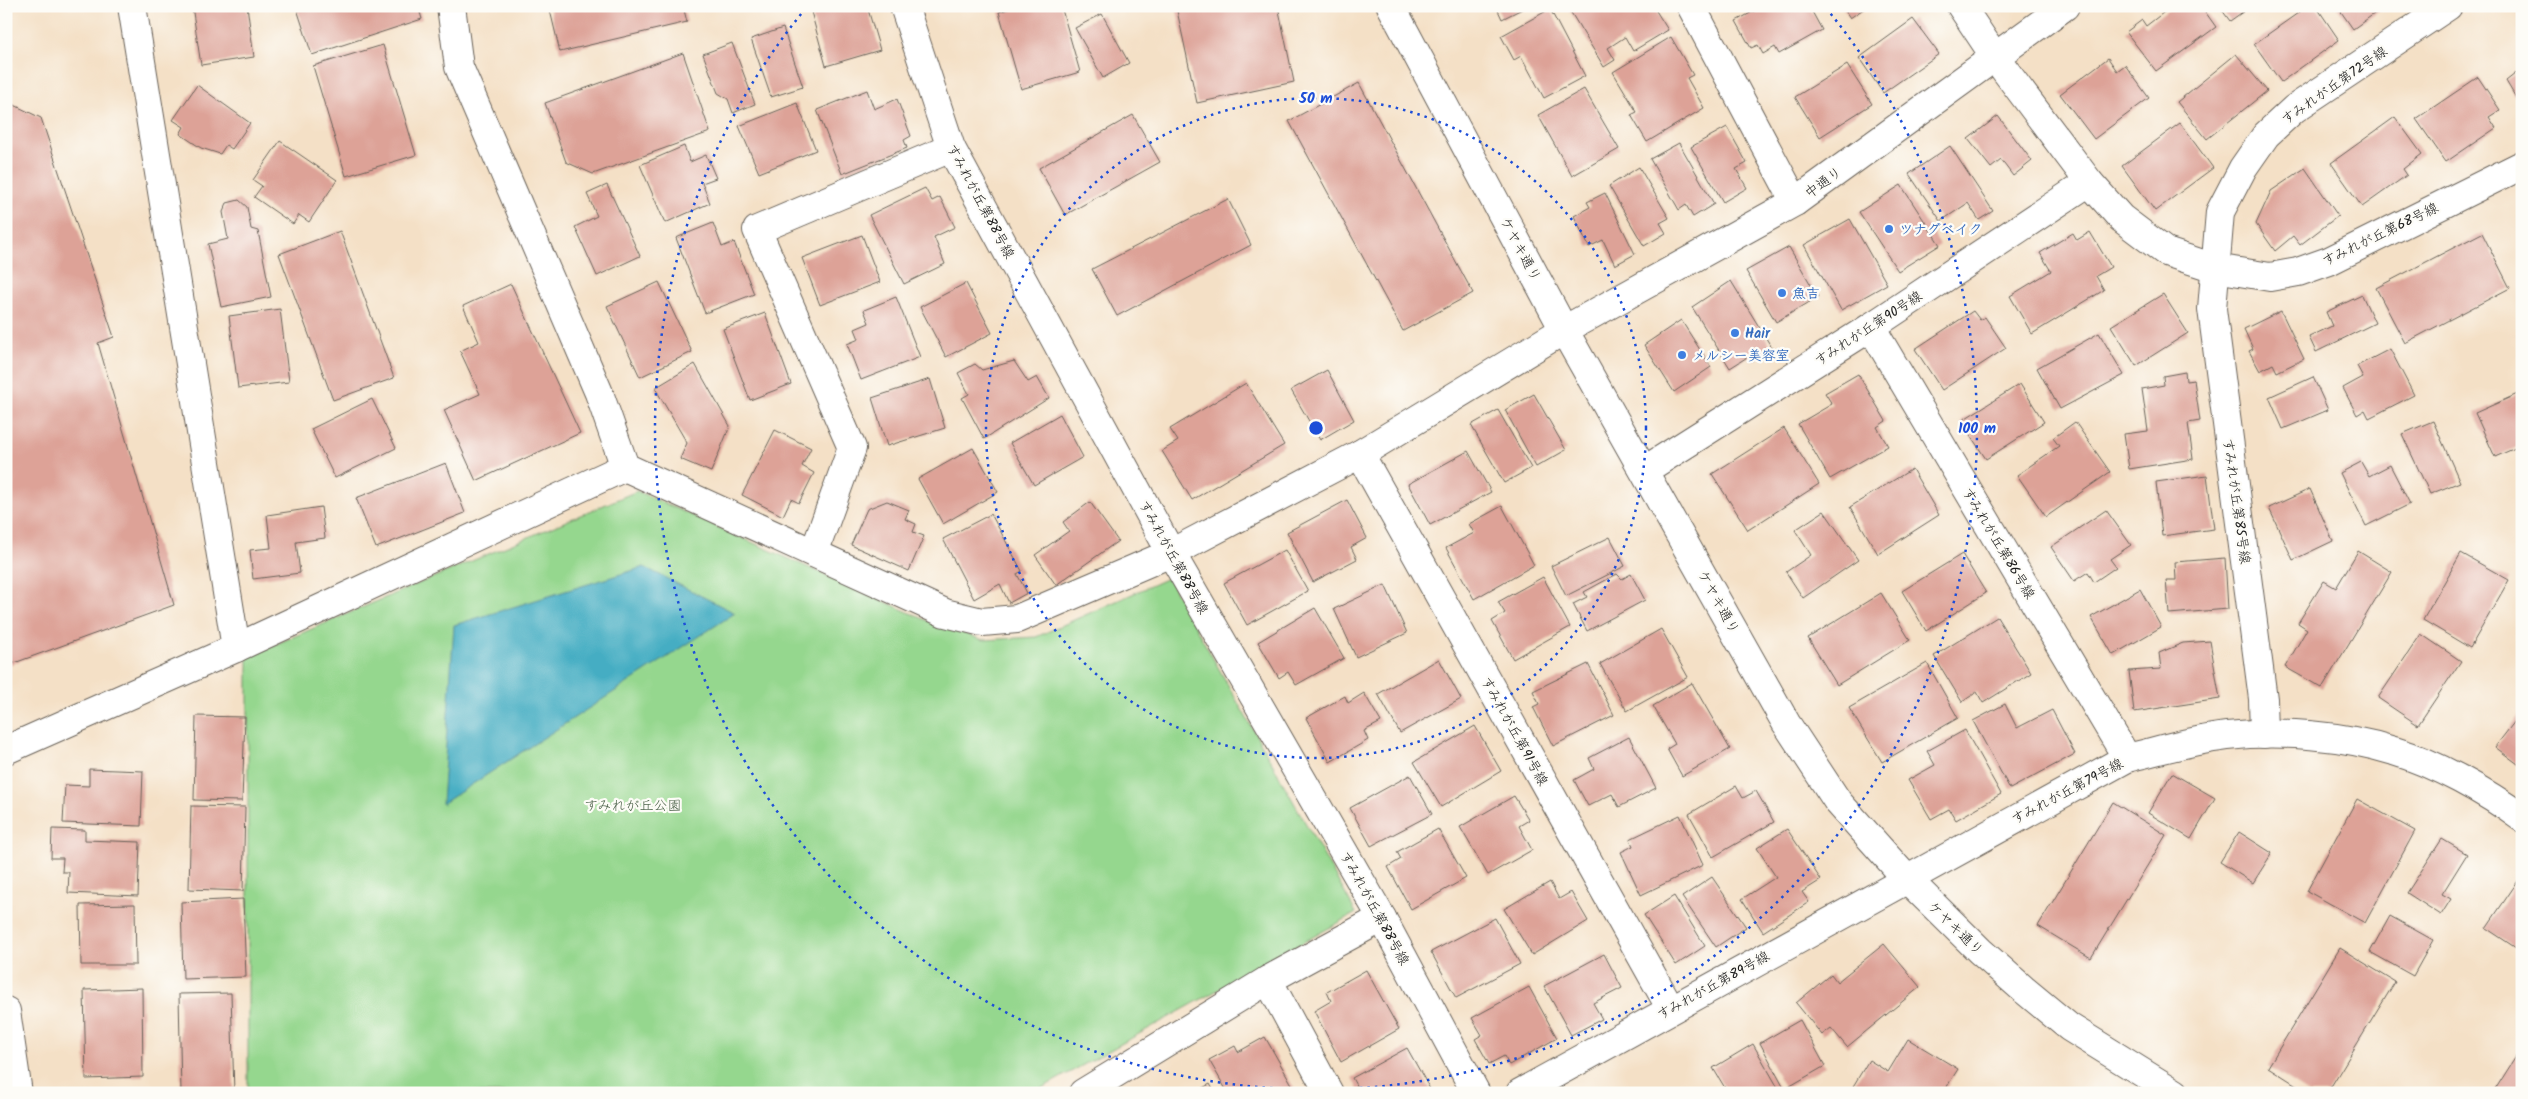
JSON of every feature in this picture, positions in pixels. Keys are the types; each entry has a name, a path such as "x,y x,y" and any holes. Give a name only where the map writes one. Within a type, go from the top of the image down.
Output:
{"street":[{"path":"132,6 236,648"},
{"path":"6,750 236,648 625,467 599,393 459,67 451,6"},
{"name":"すみれが丘第88号線","path":"904,6 951,148 1171,553 1382,918 1476,1093"},
{"name":"ケヤキ通り","path":"1391,6 1564,330 1645,470 1786,723 1838,802 1906,878 1980,951 2046,1009 2069,1027 2175,1093"},
{"path":"1691,6 1796,202"},
{"name":"すみれが丘第68号線","path":"1961,6 1995,57 2089,182 2122,218 2166,252 2215,268 2270,277 2298,272 2329,261 2522,165"},
{"name":"中通り","path":"625,467 945,613 982,622 1017,619 1171,553 1360,454 1564,330 1796,202 2065,6"},
{"name":"すみれが丘第72号線","path":"2215,268 2220,212 2243,168 2266,136 2294,110 2448,6"},
{"path":"814,553 852,448 756,230 951,148"},
{"name":"すみれが丘第90号線","path":"1645,470 1871,327 2089,182"},
{"name":"すみれが丘第85号線","path":"2215,268 2212,309 2263,699 2264,734"},
{"name":"すみれが丘第86号線","path":"1871,327 2127,758"},
{"name":"すみれが丘第91号線","path":"1360,454 1671,1009"},
{"name":"すみれが丘第79号線","path":"1906,878 2127,758 2198,740 2229,736 2264,734 2328,737 2394,751 2458,778 2522,818"},
{"name":"すみれが丘第89号線","path":"1520,1093 1906,878"},
{"path":"1083,1093 1268,980 1382,918"},
{"path":"1268,980 1329,1093"},
{"path":"6,1011 18,1093"}],"green space":[{"name":"すみれが丘公園","path":"637,491 926,620 983,640 1036,637 1168,578 1356,913 1033,1093 248,1093 248,656"}],"water":[{"path":"644,567 735,613 442,804 454,625"}],"building":[{"path":"192,6 247,6 254,57 201,65"},
{"path":"296,6 418,6 422,19 312,55"},
{"path":"549,6 683,6 687,22 560,52"},
{"path":"815,6 867,6 880,50 826,66 810,8"},
{"path":"1017,6 1061,6 1080,72 1021,89 999,12"},
{"path":"1176,6 1278,6 1294,82 1197,103"},
{"path":"1496,6 1528,6 1502,19"},
{"path":"1567,6 1596,6 1598,10 1605,6 1653,6 1668,30 1633,51 1625,37 1608,48 1615,60 1604,67"},
{"path":"1763,6 1809,6 1822,30 1779,54 1775,47 1763,54 1758,45 1751,48 1736,21"},
{"path":"1842,6 1868,6 1850,18"},
{"path":"2172,6 2201,6 2216,27 2156,71 2126,32 2142,20 2146,26"},
{"path":"2219,6 2251,6 2230,21"},
{"path":"2308,6 2316,6 2339,40 2281,82 2254,44"},
{"path":"2337,6 2385,6 2353,29"},
{"path":"1550,9 1585,76 1544,98 1521,56 1514,60 1501,36"},
{"path":"1102,14 1129,63 1103,78 1075,28"},
{"path":"1913,19 1939,54 1883,93 1859,58"},
{"path":"783,28 803,87 771,97 751,39"},
{"path":"1671,37 1693,75 1687,78 1704,108 1647,142 1631,115 1637,112 1613,72"},
{"path":"732,43 755,104 733,113 728,99 718,93 703,54"},
{"path":"383,45 416,155 346,176 313,66"},
{"path":"683,53 710,132 593,174 566,162 545,103"},
{"path":"2236,54 2267,91 2207,139 2177,102"},
{"path":"2108,58 2117,71 2125,65 2149,98 2094,139 2060,94"},
{"path":"1847,65 1872,104 1820,137 1795,97"},
{"path":"2520,70 2522,74 2522,108 2506,81"},
{"path":"2478,77 2500,110 2489,117 2496,128 2446,162 2416,119"},
{"path":"1359,83 1473,293 1403,331 1289,121"},
{"path":"197,85 250,123 232,149 226,145 220,154 201,148 180,134 184,127 173,120"},
{"path":"1584,89 1619,149 1572,176 1538,115"},
{"path":"867,90 874,109 897,99 911,136 904,140 907,148 842,174 817,110"},
{"path":"6,101 41,118 114,337 98,343 174,605 6,666"},
{"path":"797,103 816,150 759,173 739,126"},
{"path":"1133,115 1160,162 1065,215 1039,168"},
{"path":"1998,116 2032,161 2013,176 2001,160 1991,168 1968,139"},
{"path":"2395,117 2422,154 2403,169 2407,175 2362,207 2331,163"},
{"path":"2180,123 2213,168 2155,211 2122,166"},
{"path":"1727,127 1747,163 1736,169 1747,188 1723,202 1691,147"},
{"path":"280,141 337,180 309,222 299,215 293,224 254,197 262,186 253,180"},
{"path":"1679,143 1714,204 1693,217 1686,205 1679,210 1650,159"},
{"path":"684,146 690,162 706,155 716,178 702,183 710,203 665,223 640,165"},
{"path":"1950,146 1993,211 1979,220 1968,203 1941,221 1909,174"},
{"path":"1639,167 1669,218 1660,223 1666,233 1644,246 1609,186"},
{"path":"2305,168 2338,216 2300,245 2293,236 2275,251 2256,224 2271,191"},
{"path":"607,185 640,256 597,276 575,227 597,216 587,194"},
{"path":"1901,185 1940,245 1898,271 1859,212"},
{"path":"925,188 932,201 940,197 955,227 934,237 945,264 904,284 869,215"},
{"path":"1605,193 1635,254 1615,265 1603,240 1589,247 1574,216 1590,207 1587,202"},
{"path":"1228,199 1251,245 1117,316 1092,269"},
{"path":"239,200 247,207 251,229 258,231 271,297 221,307 208,244 228,239 223,212 227,203"},
{"path":"1850,219 1887,284 1841,310 1804,245"},
{"path":"713,223 722,247 734,242 754,294 705,313 676,238"},
{"path":"340,231 394,378 333,400 279,254"},
{"path":"2090,232 2111,267 2096,276 2104,290 2032,334 2010,296 2051,271 2040,253 2073,233 2077,240"},
{"path":"2482,233 2510,288 2405,343 2376,288"},
{"path":"862,235 880,282 820,305 802,258"},
{"path":"1789,247 1818,297 1776,322 1746,271"},
{"path":"1731,281 1772,348 1752,361 1749,356 1730,368 1692,307"},
{"path":"659,282 692,352 640,377 607,306"},
{"path":"966,283 992,333 946,357 920,307"},
{"path":"511,284 580,433 476,481 444,410 480,394 460,351 479,342 463,306"},
{"path":"2163,294 2188,333 2136,366 2111,326"},
{"path":"2362,295 2375,323 2316,352 2309,337 2332,326 2326,312"},
{"path":"896,297 920,357 861,380 847,344 859,339 855,329 869,323 864,310"},
{"path":"280,309 289,382 238,388 229,316"},
{"path":"1973,311 1980,320 1985,317 2006,348 1942,390 1915,349"},
{"path":"2281,311 2304,359 2277,372 2273,364 2260,371 2249,351 2253,349 2244,329"},
{"path":"765,313 791,384 750,400 723,329"},
{"path":"1681,320 1711,367 1674,392 1644,345"},
{"path":"2099,333 2124,375 2060,409 2037,368"},
{"path":"2390,349 2414,395 2369,418 2365,410 2357,415 2343,388 2363,377 2357,366"},
{"path":"1014,361 1028,382 1037,377 1049,398 984,439 962,398 969,394 958,373 975,364 982,370"},
{"path":"695,364 730,426 711,472 680,459 687,443 655,388"},
{"path":"1327,370 1354,420 1320,440 1291,390"},
{"path":"2185,372 2186,381 2194,380 2200,421 2188,423 2193,459 2129,469 2124,434 2148,431 2142,389 2164,385 2163,376"},
{"path":"1858,374 1886,421 1877,427 1888,446 1830,479 1798,424 1832,404 1825,393"},
{"path":"2313,377 2328,410 2283,429 2269,397"},
{"path":"930,379 945,428 887,446 872,398"},
{"path":"1246,383 1284,445 1192,500 1162,451 1178,441 1170,429"},
{"path":"2020,384 2044,422 1986,459 1961,421"},
{"path":"2522,392 2522,445 2495,457 2475,413"},
{"path":"1534,394 1566,450 1536,467 1505,410"},
{"path":"372,399 396,448 335,478 311,429"},
{"path":"1498,410 1531,468 1504,483 1471,425"},
{"path":"1060,414 1083,457 1034,485 1010,443"},
{"path":"2433,421 2460,482 2430,494 2402,434"},
{"path":"2075,422 2110,472 2046,517 2017,475 2059,446 2053,438"},
{"path":"1784,428 1819,484 1748,530 1712,474"},
{"path":"775,430 811,448 802,466 814,473 799,503 791,499 783,516 742,495"},
{"path":"973,448 998,492 943,524 918,479"},
{"path":"1468,451 1491,492 1430,525 1408,484"},
{"path":"2361,462 2369,476 2390,465 2410,504 2366,526 2340,473"},
{"path":"446,463 465,513 376,548 356,498"},
{"path":"1912,469 1939,515 1878,554 1850,507"},
{"path":"2207,475 2214,529 2162,536 2156,482"},
{"path":"2310,489 2333,541 2293,560 2269,508"},
{"path":"1347,500 1367,538 1351,547 1357,559 1313,582 1287,532"},
{"path":"887,501 909,510 905,519 916,524 913,532 924,536 909,571 851,545 867,509"},
{"path":"1090,502 1118,541 1056,585 1035,555 1069,531 1063,522"},
{"path":"1502,506 1534,565 1474,599 1446,548 1474,533 1469,524"},
{"path":"321,507 325,538 296,542 300,573 253,579 250,550 271,548 267,515"},
{"path":"2106,510 2131,545 2110,559 2116,567 2094,582 2088,572 2074,581 2051,547"},
{"path":"1824,511 1858,560 1803,598 1786,572 1811,555 1795,530"},
{"path":"991,514 1022,571 1017,574 1027,593 1009,603 1000,584 974,599 943,539"},
{"path":"1610,537 1625,566 1566,596 1551,566"},
{"path":"1285,550 1308,591 1247,625 1224,583"},
{"path":"2358,551 2392,572 2322,688 2285,667 2307,629 2298,623 2324,581 2336,588"},
{"path":"2461,553 2509,580 2470,648 2423,620"},
{"path":"1962,554 1986,593 1926,631 1902,591"},
{"path":"2225,558 2228,609 2169,614 2166,580 2176,580 2175,562"},
{"path":"1617,574 1622,579 1631,574 1645,600 1587,631 1573,604 1587,597 1584,592"},
{"path":"1543,577 1570,627 1513,659 1492,621 1505,613 1498,602"},
{"path":"1385,585 1407,633 1356,657 1334,609"},
{"path":"2140,589 2161,627 2113,655 2091,617"},
{"path":"1881,593 1910,640 1837,685 1808,638"},
{"path":"1315,608 1344,658 1296,685 1288,672 1279,678 1258,642"},
{"path":"1997,617 2031,673 1983,703 1977,692 1962,702 1934,656"},
{"path":"1661,629 1688,677 1627,711 1600,664"},
{"path":"2421,634 2461,661 2418,725 2378,698"},
{"path":"2210,641 2220,699 2134,712 2129,671 2161,669 2159,653 2183,643"},
{"path":"1439,659 1461,699 1400,733 1378,694"},
{"path":"1927,663 1958,718 1882,762 1849,708"},
{"path":"1588,664 1614,715 1553,746 1533,707 1539,704 1533,691"},
{"path":"1692,683 1730,749 1682,776 1667,749 1675,744 1653,706"},
{"path":"1364,693 1381,722 1364,731 1368,740 1330,762 1306,718 1345,696 1348,703"},
{"path":"2005,704 2017,728 2052,710 2075,754 2010,789 1973,721"},
{"path":"2522,712 2522,767 2495,747"},
{"path":"196,716 245,717 242,801 194,800"},
{"path":"1475,726 1501,771 1441,807 1414,762"},
{"path":"1965,730 2001,794 1956,820 1949,809 1931,819 1908,780 1935,765 1927,751"},
{"path":"1629,737 1656,788 1619,807 1612,794 1588,806 1574,780 1594,769 1589,758"},
{"path":"89,769 143,771 141,826 63,823 65,785 89,786"},
{"path":"2172,773 2215,798 2191,839 2148,813"},
{"path":"1410,775 1432,814 1371,846 1350,808"},
{"path":"1736,786 1743,798 1756,791 1774,822 1713,857 1689,814"},
{"path":"1514,796 1529,820 1519,826 1532,850 1488,875 1460,827"},
{"path":"2357,799 2415,831 2365,923 2307,891"},
{"path":"2113,802 2166,835 2091,958 2038,926"},
{"path":"191,806 245,807 243,891 189,889"},
{"path":"1680,815 1703,865 1641,895 1621,852 1633,846 1630,839"},
{"path":"52,829 85,830 85,840 140,842 138,896 68,893 69,872 62,872 63,858 51,858"},
{"path":"1438,829 1466,878 1411,909 1388,867 1401,859 1397,852"},
{"path":"1787,829 1821,880 1802,892 1809,902 1763,932 1742,899 1776,877 1757,848"},
{"path":"2239,832 2272,853 2253,883 2220,862"},
{"path":"2442,839 2467,854 2442,894 2451,899 2441,915 2407,893"},
{"path":"2522,875 2522,952 2486,928"},
{"path":"1712,877 1746,927 1716,947 1682,897"},
{"path":"1550,882 1559,899 1571,892 1588,921 1532,955 1504,909"},
{"path":"1674,896 1705,946 1676,965 1644,915"},
{"path":"243,899 246,977 183,979 181,902"},
{"path":"135,904 136,965 81,965 80,905"},
{"path":"2390,916 2433,940 2413,976 2370,952"},
{"path":"1495,918 1520,964 1456,998 1431,952"},
{"path":"1884,944 1920,987 1847,1047 1831,1028 1822,1035 1796,1003 1831,974 1837,982"},
{"path":"2340,948 2395,982 2327,1093 2309,1093 2268,1067"},
{"path":"1604,954 1622,988 1593,1003 1602,1019 1571,1035 1544,986"},
{"path":"1366,970 1399,1029 1341,1062 1314,1011 1331,1001 1327,992"},
{"path":"1529,987 1557,1038 1509,1065 1504,1056 1489,1064 1475,1039 1482,1035 1472,1018"},
{"path":"142,988 143,1077 86,1079 84,990"},
{"path":"231,993 234,1093 181,1093 179,994"},
{"path":"1800,1020 1825,1066 1785,1089 1760,1043"},
{"path":"1265,1037 1294,1088 1285,1093 1228,1093 1209,1060 1235,1046 1238,1052"},
{"path":"1908,1039 1958,1069 1943,1093 1849,1093 1869,1060 1888,1072"},
{"path":"1753,1044 1781,1093 1728,1093 1713,1068"},
{"path":"1407,1048 1430,1089 1422,1093 1360,1093 1352,1078"},
{"path":"2517,1055 2522,1058 2522,1093 2493,1093"},
{"path":"1210,1084 1215,1093 1193,1093"}],"place":[{"name":"ツナグベイク","path":"1889,229"},
{"name":"魚吉","path":"1782,293"},
{"name":"Hair","path":"1735,333"},
{"name":"メルシー美容室","path":"1682,355"}]}
